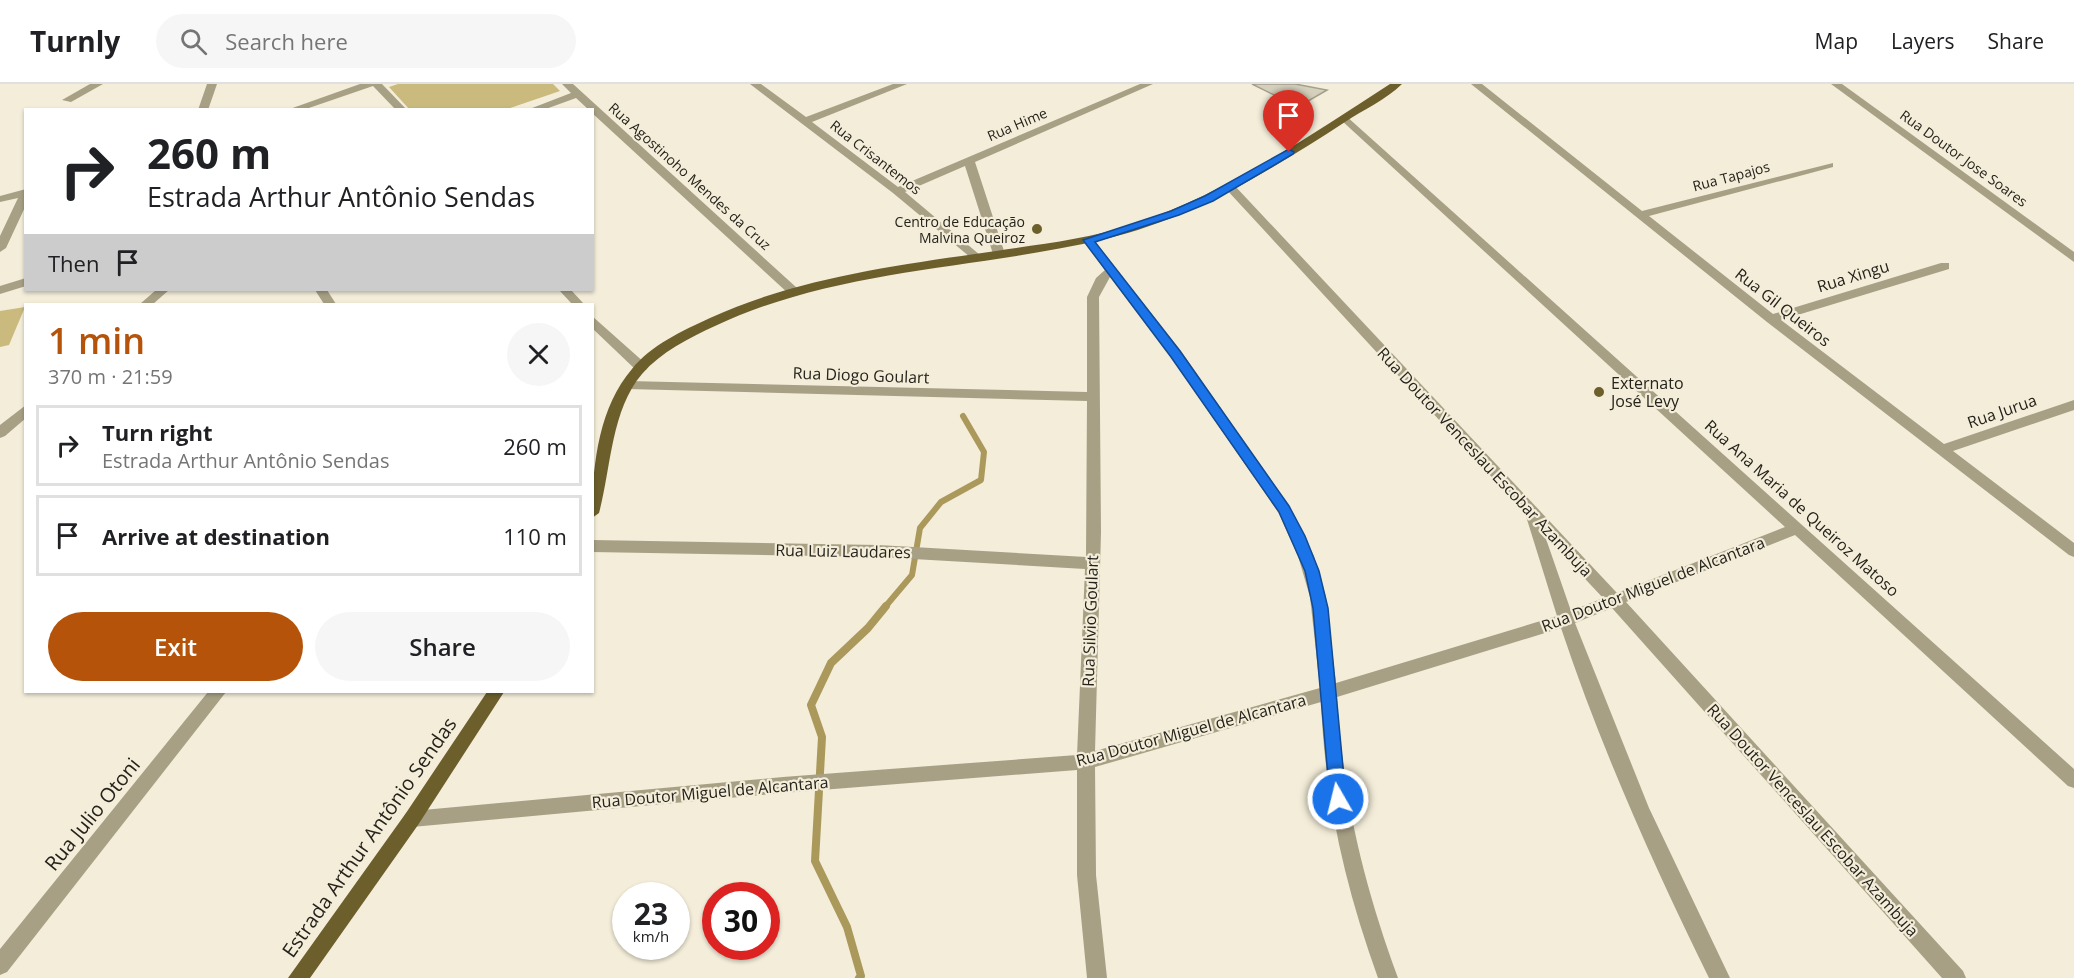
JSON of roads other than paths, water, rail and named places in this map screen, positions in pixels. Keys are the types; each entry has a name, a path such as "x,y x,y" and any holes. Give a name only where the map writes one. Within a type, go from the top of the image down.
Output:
{"main road":[{"path":"594,504 609,436 628,385 641,367 676,340 710,322 744,307 793,291 831,282 1089,240 1175,213 1230,187 1397,84"},
{"name":"Estrada Arthur Antônio Sendas","path":"298,978 412,819 495,693"}],"street":[{"path":"61,108 78,84"},
{"path":"67,100 98,84"},
{"path":"204,108 212,84"},
{"path":"298,108 370,84"},
{"path":"376,84 400,108"},
{"name":"Rua Agostinoho Mendes da Cruz","path":"567,84 593,108"},
{"name":"Rua Crisantemos","path":"755,84 897,191 976,258"},
{"path":"806,121 902,84"},
{"name":"Rua Hime","path":"897,191 1148,84"},
{"name":"Rua Gil Queiros","path":"1476,84 1771,319 2074,551"},
{"name":"Rua Doutor Jose Soares","path":"1836,84 2074,258"},
{"path":"538,108 578,94"},
{"name":"Rua Agostinoho Mendes da Cruz","path":"594,109 793,291"},
{"name":"Rua Ana Maria de Queiroz Matoso","path":"1345,118 2074,780"},
{"path":"969,160 999,254"},
{"name":"Rua Tapajos","path":"1640,215 1829,165"},
{"name":"Rua Doutor Venceslau Escobar Azambuja","path":"1230,187 1614,600 1956,978"},
{"path":"0,199 24,192"},
{"path":"0,248 24,194"},
{"path":"1089,240 1176,354 1284,509 1314,580 1320,608 1335,779 1345,840 1366,919 1388,978"},
{"name":"Rua Xingu","path":"1771,319 1945,266"},
{"name":"Rua Silvio Goulart","path":"1097,978 1088,920 1085,869 1085,762 1093,563 1093,297 1102,278 1112,270"},
{"path":"0,290 24,283"},
{"path":"147,303 162,291"},
{"path":"566,291 577,303"},
{"path":"594,322 613,343 641,367"},
{"name":"Rua Diogo Goulart","path":"628,385 1093,398"},
{"name":"Rua Jurua","path":"1942,450 2074,405"},
{"path":"0,433 24,412"},
{"path":"1529,511 1564,620 1632,796 1677,894 1720,978"},
{"name":"Rua Doutor Miguel de Alcantara","path":"412,819 783,785 1085,762 1328,693 1564,620 1798,528"},
{"name":"Rua Luiz Laudares","path":"594,546 878,551 1093,563"},
{"name":"Rua Julio Otoni","path":"0,965 218,693"}],"waterway":[{"path":"885,607 912,575 920,528 941,502 981,480 984,452 963,416"},
{"path":"859,978 861,976 847,927 815,861 822,737 811,705 831,663 868,628 886,606"}],"place":[{"name":"Centro de Educação Malvina Queiroz","path":"1037,229"},
{"name":"Externato José Levy","path":"1599,392"}]}
